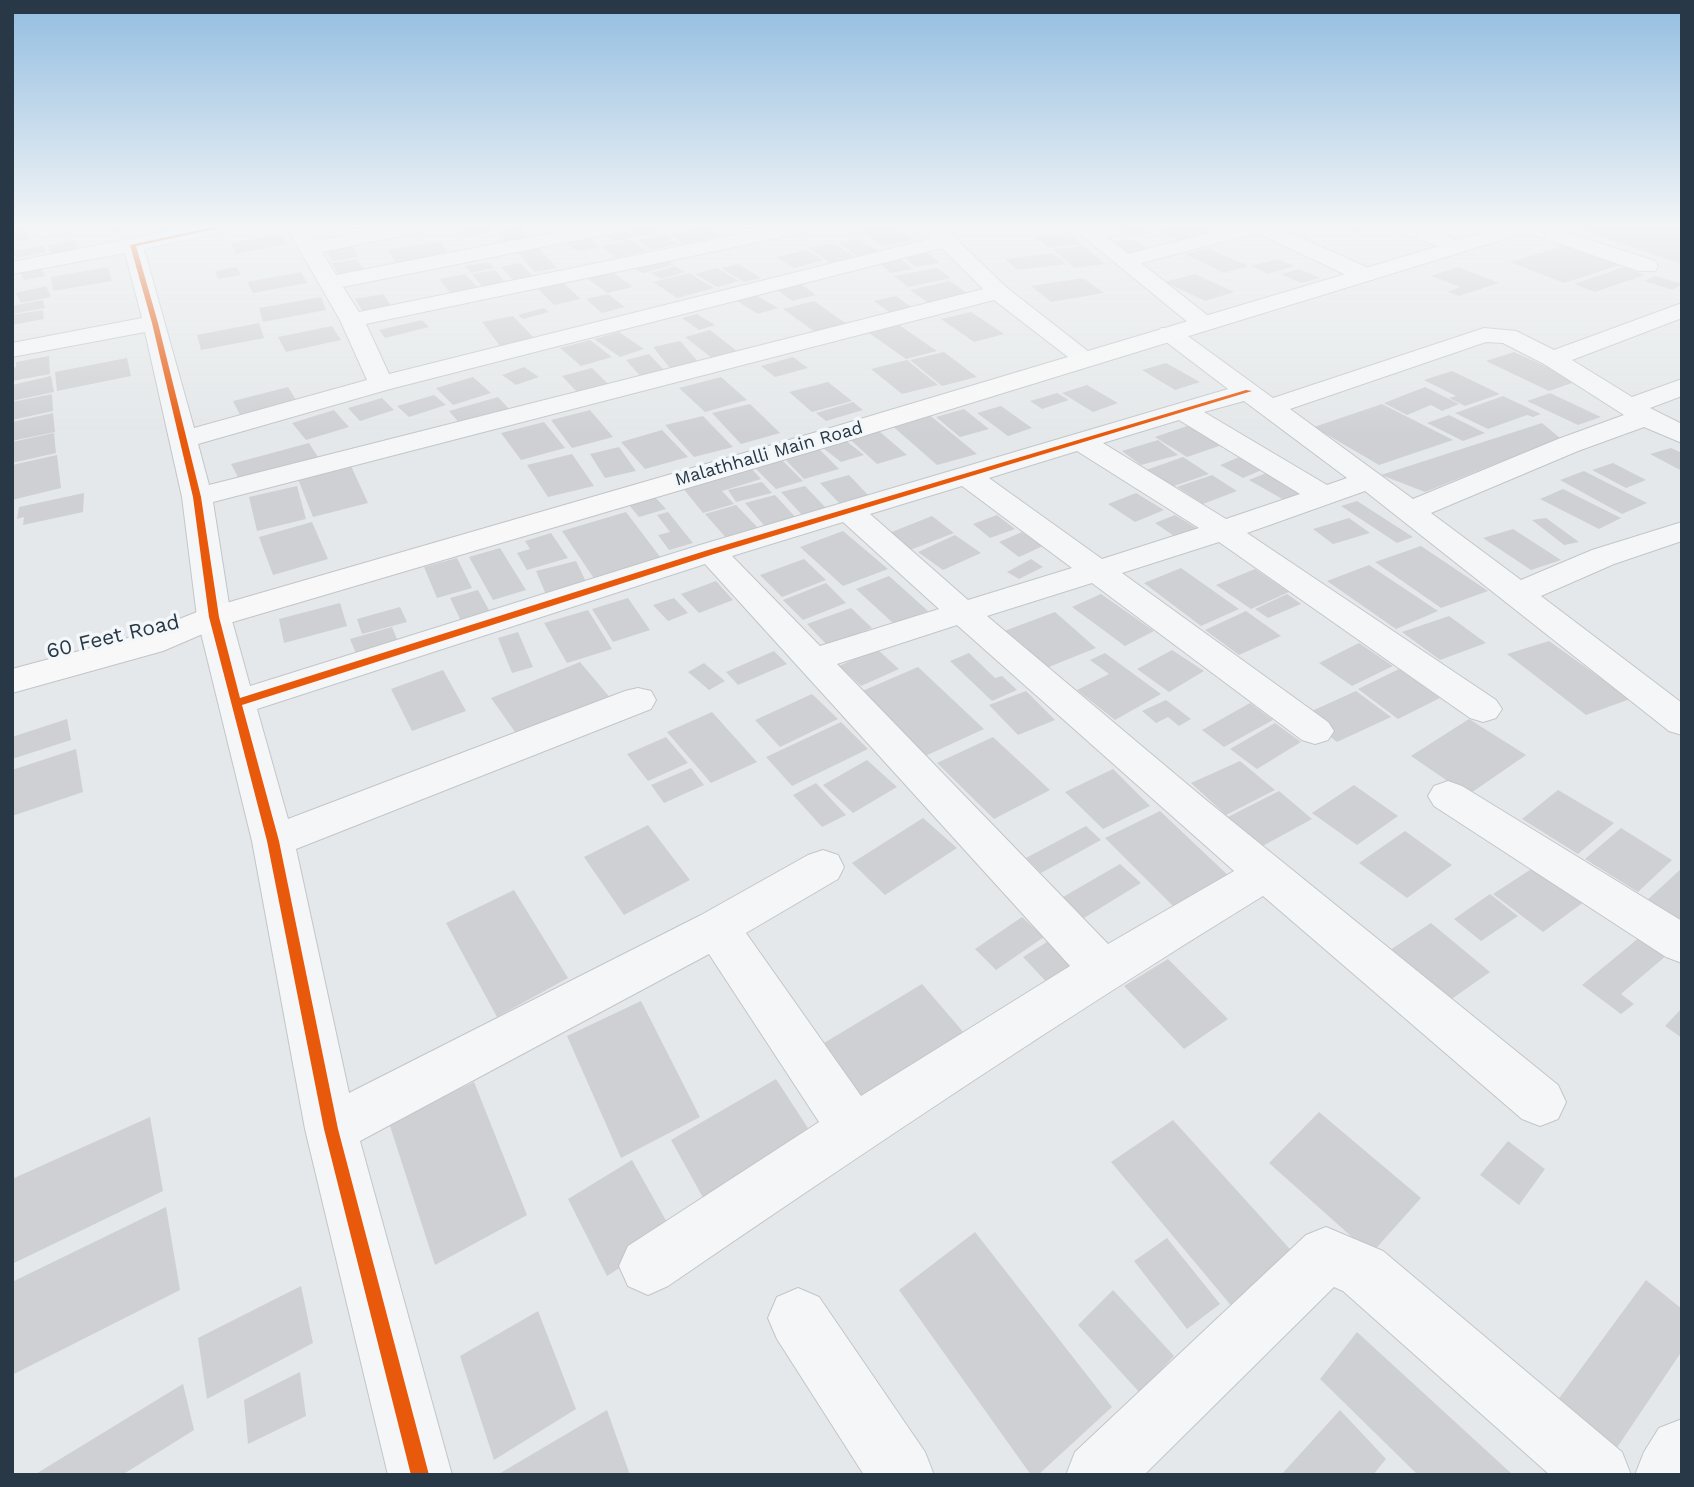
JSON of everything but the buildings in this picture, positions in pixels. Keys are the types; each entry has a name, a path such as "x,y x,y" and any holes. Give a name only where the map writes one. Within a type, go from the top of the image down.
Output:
{"main road":[{"name":"Malathhalli Main Road","path":"12,681 151,643 214,617 1296,295"},
{"name":"60 Feet Road","path":"12,661 158,622 214,617"}],"street":[{"path":"147,295 197,498 214,617 239,702 273,841 331,1129 419,1475"},
{"path":"337,295 352,320 381,384"},
{"path":"352,320 471,295"},
{"path":"183,440 708,295"},
{"path":"197,498 985,295"},
{"path":"1002,295 1086,359"},
{"path":"1168,295 1202,323"},
{"path":"1553,359 1682,310"},
{"path":"12,350 155,323"},
{"path":"1169,333 1676,711"},
{"path":"239,702 965,474 1183,411 1258,400 1485,335 1508,336 1553,359 1636,412 1682,435"},
{"path":"1410,511 1568,445 1682,387"},
{"path":"1183,411 1324,496"},
{"path":"1082,442 1224,531 1483,709"},
{"path":"965,474 1315,731"},
{"path":"813,660 960,611 1224,531 1366,481"},
{"path":"849,511 960,611 1264,874 1541,1102"},
{"path":"1519,593 1603,557 1682,531"},
{"path":"711,552 1103,970"},
{"path":"273,841 638,700"},
{"path":"1448,796 1682,944"},
{"path":"331,1129 717,928 823,867"},
{"path":"648,1266 854,1129 1103,970 1264,874"},
{"path":"717,928 854,1129"},
{"path":"1098,1475 1326,1255 1363,1271 1599,1475"},
{"path":"798,1318 902,1475"},
{"path":"1667,1475 1682,1451"}],"cycle path":[{"path":"147,295 197,497 214,617 273,841 331,1129 420,1475"},
{"path":"239,702 711,552 1248,391"}]}
